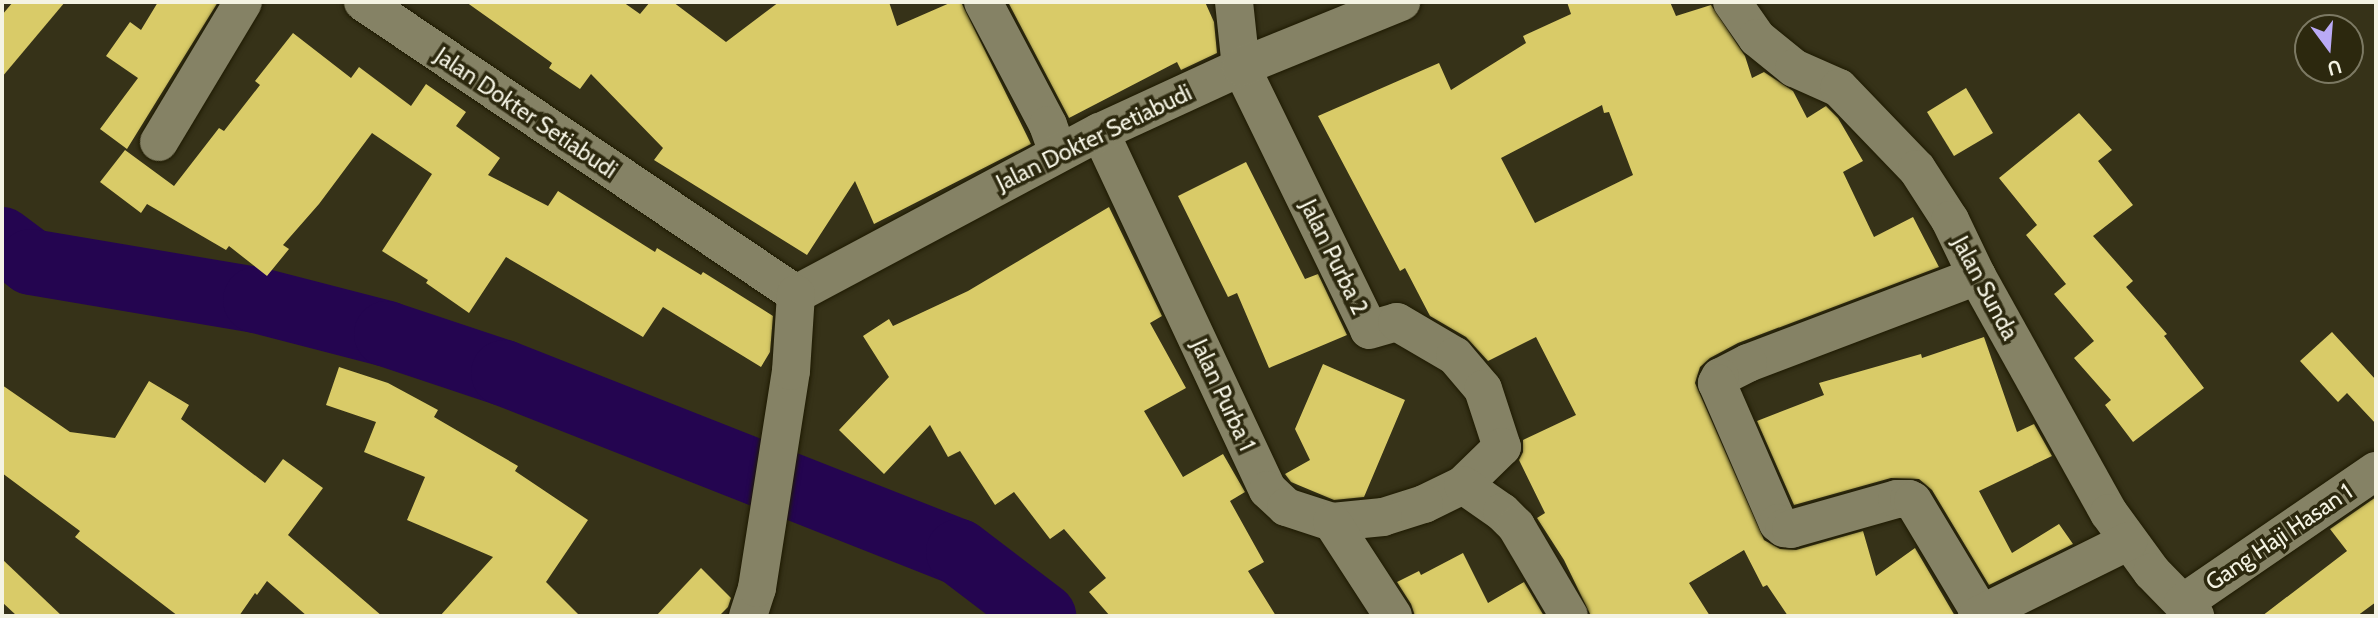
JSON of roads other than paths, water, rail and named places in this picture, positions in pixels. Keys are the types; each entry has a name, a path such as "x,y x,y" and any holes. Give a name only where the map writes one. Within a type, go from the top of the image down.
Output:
{"street":[{"path":"159,142 243,2"},
{"name":"Jalan Dokter Setiabudi","path":"363,2 796,294 1100,132 1241,67 1401,2"},
{"path":"983,2 1048,125 1058,153"},
{"path":"1234,2 1241,67"},
{"name":"Jalan Sunda","path":"1732,2 1757,38 1794,68 1839,88 1917,169 1950,220 1977,276 2109,513 2152,572 2189,609"},
{"name":"Jalan Purba 2","path":"1241,67 1369,330 1397,322 1455,356 1483,389 1502,447 1463,485"},
{"name":"Jalan Purba 1","path":"1100,132 1268,490 1286,508 1332,522"},
{"path":"1977,276 1748,363 1723,375 1717,383 1779,523 1784,528 1791,529 1897,499 1913,501 1979,615 2129,541"},
{"path":"752,602 791,371 796,294"},
{"name":"Gang Haji Hasan 1","path":"2189,609 2376,471"},
{"path":"1392,616 1332,522 1395,514 1463,485 1502,512 1516,526 1569,616"}],"waterway":[{"path":"2,240 31,262 256,300 387,334 504,373 959,552 1043,616"}]}
